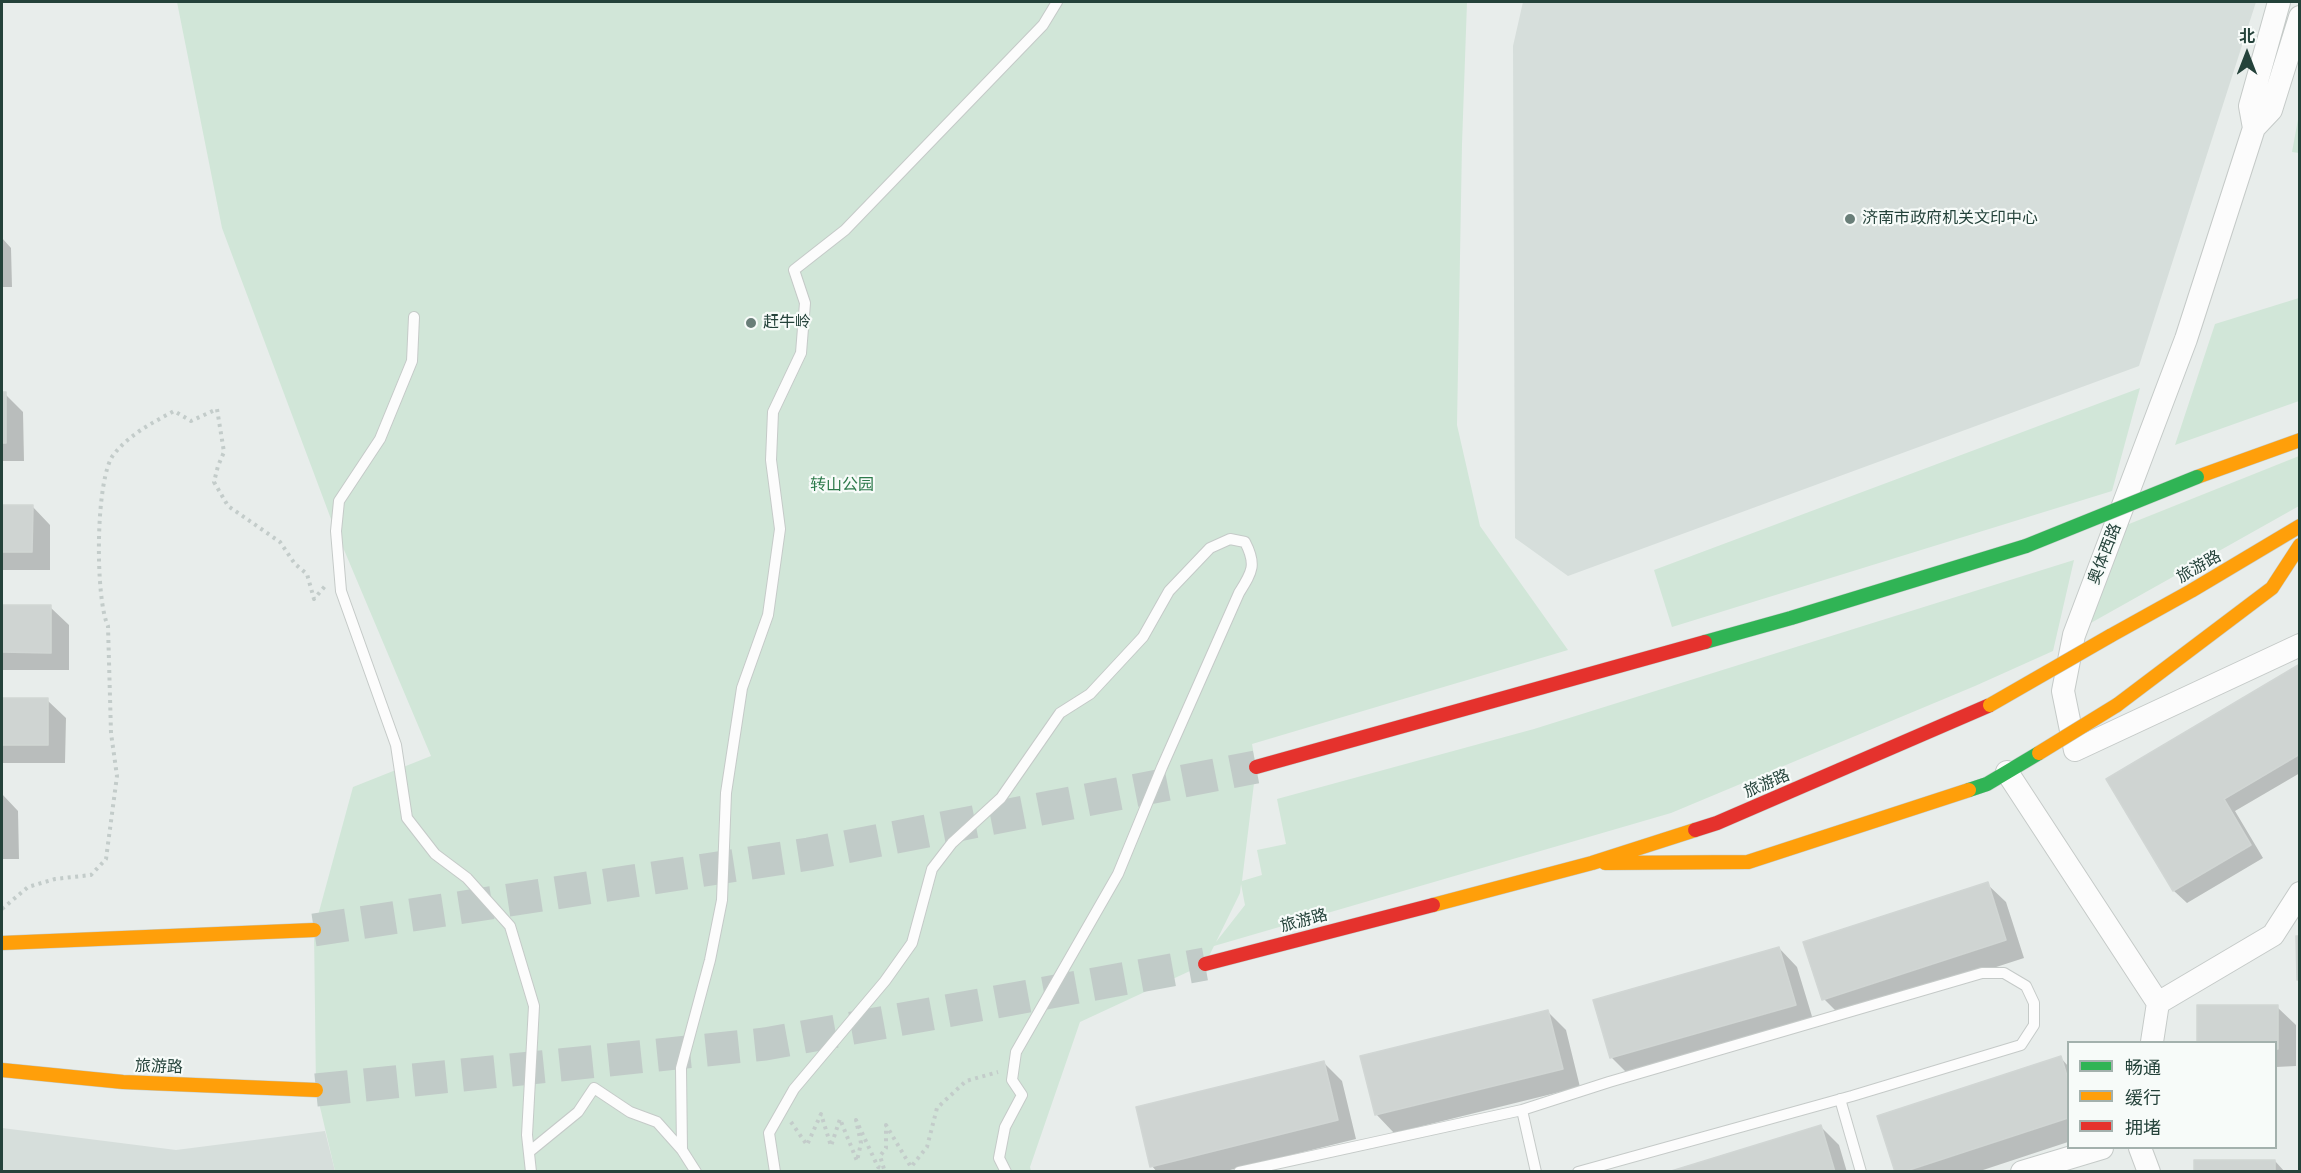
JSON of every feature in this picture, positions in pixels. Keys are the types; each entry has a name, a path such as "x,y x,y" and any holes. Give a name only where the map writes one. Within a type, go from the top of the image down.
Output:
{"main road":[{"path":"1256,767 1791,618 2026,546 2197,477 2300,440"},
{"name":"旅游路","path":"1205,964 1592,863 1717,824 1990,705 2192,591 2300,526"},
{"path":"1592,863 1748,862 1988,784 2117,705 2272,588 2300,545"},
{"path":"2,943 314,930"},
{"name":"旅游路","path":"2,1070 123,1082 316,1090"}],"street":[{"name":"奥体西路","path":"2254,128 2250,106 2279,2"},
{"name":"奥体西路","path":"2300,16 2271,110 2254,128 2186,339 2074,635 2063,691 2075,750 2300,645"},
{"path":"2007,772 2158,1003 2152,1041"},
{"path":"2158,1003 2273,935 2300,893"},
{"path":"2022,1172 2099,1149"},
{"path":"2140,1149 2149,1172"}],"lane":[{"path":"682,1150 681,1068 710,960 722,900 726,793 742,688 768,615 780,529 771,460 773,412 801,353 806,303 794,270 845,230 1043,25 1057,2"},
{"path":"414,317 412,361 380,439 339,501 336,531 341,591 396,745 407,818 435,854 467,878 510,926 534,1006 527,1135 531,1172"},
{"path":"774,1172 769,1133 794,1089 885,981 912,943 933,869 952,843 1002,798 1060,713 1090,694 1143,637 1169,591 1210,548 1230,539 1245,542 1252,556 1250,575 1239,593 1162,767 1118,874 1016,1052 1012,1080 1022,1095 1005,1127 999,1158 1006,1172"},
{"path":"1239,1172 1522,1110 1982,973 2004,973 2026,986 2034,1003 2034,1025 2021,1045 1840,1099 1578,1172"},
{"path":"529,1152 578,1113 594,1088 630,1113 657,1122 682,1150 696,1172"},
{"path":"1840,1099 1862,1172"},
{"path":"1522,1110 1536,1172"}],"path":[{"path":"2,909 28,888 55,879 92,875 106,859 117,776 111,732 108,626 104,617 100,559 100,504 112,456 133,434 174,411 191,421 217,409 224,452 214,482 228,506 280,542 295,564 307,574 315,599 326,585 341,591"},
{"path":"782,1109 807,1145 821,1114 831,1146 840,1119 857,1161 861,1143 856,1120 878,1167 884,1169 880,1156 886,1148 886,1125 910,1167 927,1147 937,1108 966,1081 1014,1068"}],"shaded area":[{"name":"济南市政府机关文印中心","path":"1523,2 2256,2 2139,366 1568,576 1515,538 1513,46"},
{"path":"2,1128 176,1150 325,1131 335,1171 2,1171"}],"green space":[{"name":"转山公园","path":"177,2 1467,2 1457,425 1480,526 1568,650 1252,744 1256,767 1242,881 1262,875 1257,850 1286,844 1277,799 1534,729 2074,560 2053,651 1671,813 1214,946 1205,964 1080,1022 1030,1167 1031,1171 335,1171 316,1090 314,930 353,787 431,756 331,519 222,228","holes":["1241,884 1245,905 1216,942 1240,893"]},
{"path":"2299,114 2299,153 2292,152"},
{"path":"2299,298 2299,401 2175,445 2215,324"},
{"path":"2140,388 2112,491 1672,627 1654,570"},
{"path":"2299,456 2299,506 2089,624 2124,526"}],"building":[{"path":"2,392 6,392 6,443 2,443"},
{"path":"2,505 33,505 32,552 2,552"},
{"path":"2,605 51,605 51,653 2,652"},
{"path":"2300,664 2300,754 2224,799 2251,845 2173,891 2106,779"},
{"path":"2,698 48,698 48,745 2,745"},
{"path":"1988,882 2006,940 1822,1000 1803,942"},
{"path":"2296,936 2300,936 2300,980 2297,980"},
{"path":"1779,947 1796,1005 1610,1058 1593,1000"},
{"path":"2197,1005 2278,1005 2278,1049 2277,1041 2197,1041"},
{"path":"1548,1010 1563,1069 1375,1115 1360,1056"},
{"path":"2061,1056 2067,1076 2067,1118 1903,1172 1895,1172 1877,1116"},
{"path":"1324,1061 1338,1120 1150,1167 1136,1107"},
{"path":"1821,1125 1835,1172 1668,1172"},
{"path":"2194,1160 2275,1160 2275,1172 2194,1172"}],"tunnel":[{"path":"314,930 809,854 1256,767"},
{"path":"316,1090 765,1044 1205,964"}],"traffic: fast":[{"path":"2026,546 2197,477"},
{"path":"1705,642 2026,546"},
{"path":"1969,790 1987,784 2039,753"}],"traffic: slow":[{"path":"2197,477 2300,440"},
{"path":"2110,636 2300,526"},
{"path":"2117,705 2272,588 2300,545"},
{"path":"1990,705 2110,636"},
{"path":"2039,753 2117,705"},
{"path":"1605,863 1748,862 1969,790"},
{"path":"1433,905 1592,863 1695,830"},
{"path":"2,943 314,930"},
{"path":"2,1070 123,1082 316,1090"}],"traffic: jam":[{"path":"1256,767 1705,642"},
{"path":"1695,830 1717,823 1990,705"},
{"path":"1205,964 1433,905"}],"place":[{"name":"济南市政府机关文印中心","path":"1850,219"},
{"name":"赶牛岭","path":"751,323"}]}
